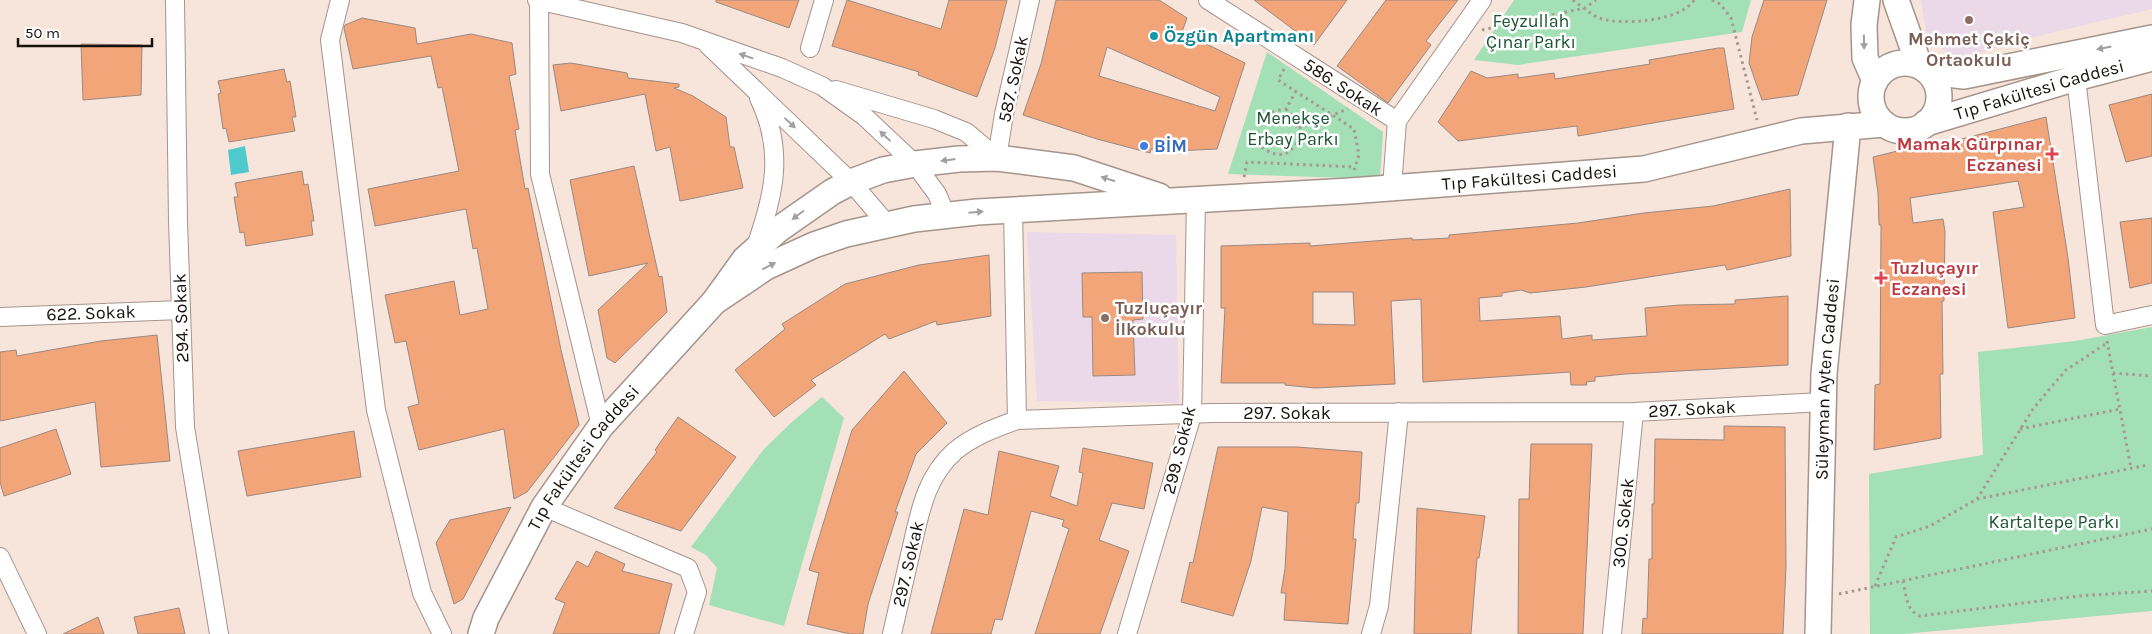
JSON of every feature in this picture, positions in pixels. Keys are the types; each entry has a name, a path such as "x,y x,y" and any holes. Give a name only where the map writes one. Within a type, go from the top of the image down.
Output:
{"main road":[{"path":"1867,0 1864,25 1864,58 1875,81"},
{"path":"1896,0 1924,69 1936,83 1939,101 1933,117 1926,123 1919,128 1901,131 1884,124 1874,112 1872,104 1872,88 1880,72 1895,65 1924,69 1964,76 2152,38"},
{"name":"Tıp Fakültesi Caddesi","path":"1926,123 2076,78 2152,58"},
{"name":"Tıp Fakültesi Caddesi","path":"481,634 486,618 544,507 601,426 714,302 766,267 814,245 846,234 887,224 946,215 1013,209 1239,198 1352,179 1392,187 1644,170 1801,131 1884,124"},
{"name":"Süleyman Ayten Caddesi","path":"1818,634 1824,374 1848,126"},
{"path":"714,302 745,259 806,210 851,182 883,170 959,159 997,158 1074,168 1170,200"}],"street":[{"name":"294. Sokak","path":"175,0 185,427 219,634"},
{"path":"340,0 330,40 376,410 422,593 442,634"},
{"path":"601,426 540,174 538,0 682,33 782,68 822,86 934,119 966,132 997,158"},
{"path":"810,48 824,0"},
{"name":"587. Sokak","path":"997,158 1004,114 1030,0"},
{"name":"586. Sokak","path":"1208,0 1397,121 1392,187"},
{"path":"1397,121 1482,0"},
{"path":"704,41 851,182 887,224"},
{"path":"2076,78 2106,334 2152,315"},
{"path":"822,86 864,116 915,164 935,189 946,215"},
{"path":"754,88 767,114 774,138 775,173 767,215 754,252"},
{"name":"299. Sokak","path":"1127,634 1192,415 1196,200"},
{"path":"1013,209 1017,420"},
{"name":"622. Sokak","path":"0,317 181,310"},
{"name":"297. Sokak","path":"892,634 923,502 934,477 947,460 965,444 994,428 1017,420 1399,412 1634,412 1823,402"},
{"path":"1371,634 1378,606 1399,412"},
{"name":"300. Sokak","path":"1612,634 1634,412"},
{"path":"544,507 688,568 697,592 684,634"},
{"path":"0,557 37,634"}],"path":[{"path":"1573,0 1599,18 1627,23 1664,18 1692,5 1694,0"},
{"path":"1456,37 1585,8 1596,0"},
{"path":"1712,0 1720,4 1731,18 1762,140"},
{"path":"1239,198 1248,162 1281,164 1352,179 1359,155 1354,129 1278,80 1292,54"},
{"path":"1286,109 1296,92"},
{"path":"1299,128 1367,102"},
{"path":"1286,109 1295,119 1299,128 1300,139 1294,150 1282,155 1271,154 1256,143 1262,119 1272,111 1286,109"},
{"path":"1281,164 1282,155"},
{"path":"2106,334 2131,468"},
{"path":"1977,499 2033,409 2066,370 2106,334"},
{"path":"2113,373 2152,376"},
{"path":"2020,429 2120,408"},
{"path":"1875,586 1896,537 1930,526 1977,499 2148,465"},
{"path":"1819,598 2152,529"},
{"path":"1903,581 1908,604 1915,614 1920,616 2078,596 2152,591"}],"shaded area":[{"path":"1921,0 2152,0 2152,9 2008,43 1979,54 1950,55 1927,36"},
{"name":"Tuzluçayır İlkokulu","path":"1027,232 1176,235 1179,403 1037,401"}],"green space":[{"name":"Feyzullah Çınar Parkı","path":"1514,0 1751,0 1742,32 1518,65 1474,60"},
{"name":"Menekşe Erbay Parkı","path":"1267,52 1383,132 1380,179 1228,174"},
{"name":"Kartaltepe Parkı","path":"2152,327 2152,611 1903,634 1870,634 1869,474 1983,455 1978,352 2075,341"},
{"path":"822,397 844,418 784,626 709,605 717,568 706,555 691,547 764,449"}],"water":[{"path":"245,146 249,172 231,175 228,150"}],"building":[{"path":"716,0 799,0 789,28 716,2"},
{"path":"847,0 941,29 949,0 1007,0 995,48 977,97 918,75 919,72 832,46"},
{"path":"1056,0 1159,0 1187,18 1182,32 1245,63 1217,149 1174,151 1151,149 1150,153 1097,139 1023,115 1041,64","holes":["1107,47 1220,97 1215,111 1099,76"]},
{"path":"1254,0 1347,0 1314,45"},
{"path":"1386,0 1458,0 1426,41 1431,45 1388,103 1337,66"},
{"path":"1764,0 1827,0 1798,95 1762,100 1749,63 1752,37"},
{"path":"362,18 415,28 417,44 471,34 512,43 516,74 509,76 519,129 515,130 525,189 528,188 561,350 579,425 527,492 514,499 504,429 419,450 408,407 419,404 406,341 395,343 385,295 454,281 460,315 488,309 477,248 473,249 466,209 375,226 368,189 459,171 442,87 438,88 431,56 353,69 344,28 345,25"},
{"path":"81,44 142,45 141,95 83,100"},
{"path":"1724,48 1734,109 1578,136 1577,126 1458,141 1438,122 1471,71 1487,78 1518,74 1518,78 1554,73 1555,79 1650,64 1649,60"},
{"path":"571,63 627,73 628,78 679,84 679,87 674,88 693,96 726,117 730,147 734,147 743,188 680,201 670,147 656,151 645,94 561,111 553,65"},
{"path":"284,69 287,82 290,81 296,117 292,117 295,131 229,142 226,128 223,129 218,94 221,93 218,81"},
{"path":"2152,94 2152,156 2126,162 2109,105"},
{"path":"2046,117 2068,258 2075,318 2008,328 1993,212 2024,207 2018,181 1910,198 1913,223 1943,219 1945,232 1944,301 1942,301 1943,374 1940,374 1941,438 1874,450 1875,385 1880,384 1881,225 1879,225 1878,193 1873,157 1930,143 1931,147"},
{"path":"634,166 659,277 662,276 667,312 615,363 607,358 598,310 648,263 589,276 570,180"},
{"path":"302,171 304,185 308,184 314,221 311,221 313,235 246,246 244,232 240,233 234,197 238,197 235,183"},
{"path":"1790,189 1791,256 1727,270 1725,265 1586,287 1530,293 1521,290 1502,293 1502,296 1479,298 1480,321 1560,316 1562,339 1592,335 1592,340 1647,336 1645,308 1735,304 1735,300 1788,296 1788,365 1625,374 1595,377 1595,381 1586,382 1587,385 1571,385 1570,372 1423,382 1421,299 1391,301 1395,384 1315,388 1285,385 1285,383 1221,383 1225,308 1221,308 1221,246 1310,243 1310,246 1412,238 1412,240 1449,238 1449,235 1578,223 1644,213 1713,206","holes":["1313,292 1353,292 1355,325 1313,324"]},
{"path":"2152,218 2152,283 2130,288 2120,222"},
{"path":"989,255 991,316 937,325 936,321 889,339 885,334 811,380 816,385 774,417 735,370 785,329 782,324 845,284 919,265"},
{"path":"1142,272 1143,319 1133,320 1135,375 1093,376 1092,317 1083,317 1082,273"},
{"path":"157,335 170,461 101,467 95,402 0,421 0,352 16,350 17,356 101,341"},
{"path":"904,371 947,423 916,454 895,512 898,512 868,604 863,634 850,634 807,624 819,573 809,570 852,430"},
{"path":"678,417 736,457 681,531 614,508 657,452 655,450"},
{"path":"1724,426 1785,427 1786,566 1783,634 1642,634 1643,618 1647,619 1649,559 1652,559 1655,439 1724,440"},
{"path":"56,429 71,474 4,496 0,482 0,448"},
{"path":"354,431 361,477 247,496 238,451"},
{"path":"1531,444 1592,444 1583,634 1518,634 1519,499 1529,499"},
{"path":"1218,447 1297,447 1362,452 1359,503 1356,503 1353,539 1356,539 1348,624 1284,620 1286,593 1281,593 1285,569 1288,512 1262,507 1251,561 1233,616 1181,602 1190,562 1193,563"},
{"path":"1083,448 1153,463 1144,509 1112,503 1099,540 1129,551 1100,634 1035,634 1069,529 1062,526 1064,520 1031,511 1002,620 995,619 991,634 931,634 964,509 988,515 999,451 1059,466 1050,496 1077,506 1083,473 1079,472"},
{"path":"511,507 463,599 454,604 436,543 450,520"},
{"path":"1417,508 1485,516 1479,558 1477,558 1471,634 1414,634"},
{"path":"596,551 625,564 622,571 672,584 659,634 553,634 565,603 555,599 577,561 588,567"},
{"path":"179,608 185,634 138,634 134,617"},
{"path":"98,617 104,634 63,634"}],"place":[{"name":"Mehmet Çekiç Ortaokulu","path":"1969,20"},
{"name":"Özgün Apartmanı","path":"1154,36"},
{"name":"BİM","path":"1144,146"},
{"name":"Mamak Gürpınar Eczanesi","path":"2052,154"},
{"name":"Tuzluçayır Eczanesi","path":"1881,278"},
{"name":"Tuzluçayır İlkokulu","path":"1105,318"}]}
